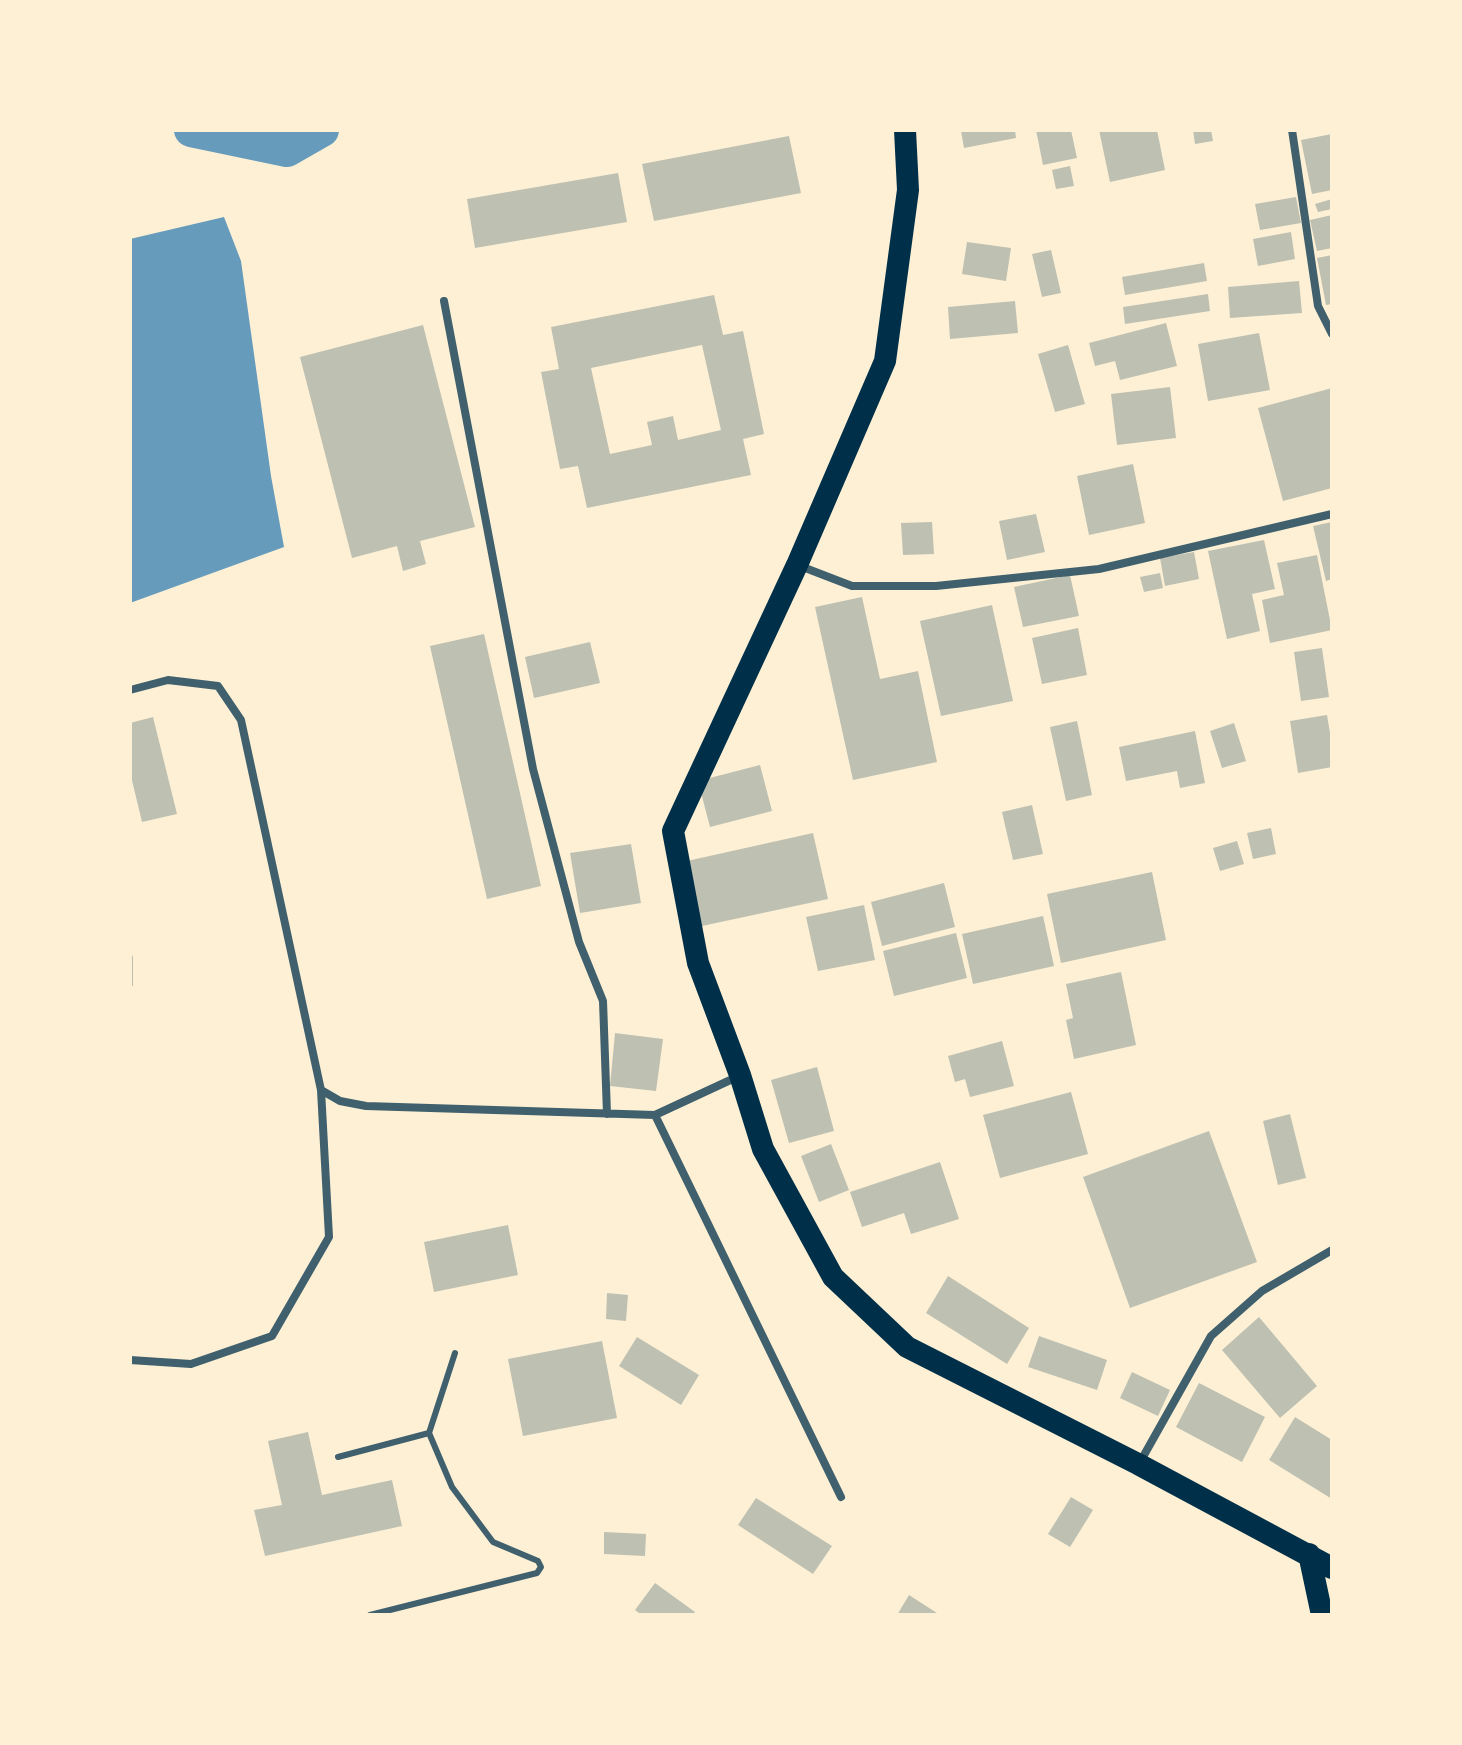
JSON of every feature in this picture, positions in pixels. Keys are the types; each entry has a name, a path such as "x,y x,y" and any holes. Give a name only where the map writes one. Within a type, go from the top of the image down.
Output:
{"highway":[{"path":"905,130 908,190 885,361 797,565 673,831 698,963 740,1075 763,1149 833,1277 907,1347 1138,1464 1332,1568"},
{"path":"1309,1554 1322,1615"}],"street":[{"path":"1292,130 1318,306 1332,334"},
{"path":"444,301 533,769 579,942 603,1001 607,1114"},
{"path":"797,565 852,586 936,586 1099,569 1332,514"},
{"path":"130,690 168,680 218,686 241,720 321,1090 329,1237 272,1336 191,1364 130,1360"},
{"path":"321,1090 340,1101 366,1106 655,1115 740,1075"},
{"path":"655,1115 841,1497"},
{"path":"1138,1464 1211,1336 1262,1291 1332,1250"}],"lane":[{"path":"370,1615 537,1573 541,1567 538,1561 493,1542 452,1487 429,1433 455,1353"},
{"path":"338,1457 429,1433"}],"water":[{"path":"224,217 241,261 284,547 130,603 130,239"}],"building":[{"path":"1015,130 1016,138 964,148 961,131"},
{"path":"1036,130 1071,130 1077,158 1043,165"},
{"path":"1099,130 1157,130 1165,170 1110,182"},
{"path":"1193,130 1211,130 1213,141 1195,144"},
{"path":"1332,134 1332,190 1312,194 1301,140"},
{"path":"789,136 801,193 654,221 642,164"},
{"path":"1070,166 1074,186 1056,189 1052,170"},
{"path":"618,173 627,222 475,248 467,199"},
{"path":"1296,197 1301,223 1260,230 1255,204"},
{"path":"1332,199 1332,209 1318,212 1315,204"},
{"path":"1332,215 1332,248 1317,251 1310,220"},
{"path":"1291,232 1295,259 1258,266 1253,239"},
{"path":"967,242 1011,248 1006,281 962,274"},
{"path":"1051,250 1061,293 1042,297 1032,254"},
{"path":"1332,255 1332,304 1326,305 1317,258"},
{"path":"1204,263 1207,281 1125,295 1122,277"},
{"path":"1299,281 1302,313 1230,318 1228,287"},
{"path":"1208,294 1210,311 1125,324 1123,307"},
{"path":"714,295 723,335 743,331 764,434 743,439 751,475 587,508 578,466 560,469 541,372 559,369 551,327","holes":["702,345 721,430 678,440 673,416 647,422 652,445 610,454 591,368"]},
{"path":"1015,301 1018,333 950,339 948,307"},
{"path":"1166,323 1177,366 1120,380 1115,361 1095,366 1089,343"},
{"path":"423,325 475,527 420,541 426,564 403,571 397,546 352,558 300,357"},
{"path":"1259,333 1270,390 1208,401 1198,344"},
{"path":"1068,345 1085,404 1055,412 1038,354"},
{"path":"1170,387 1176,438 1117,445 1111,394"},
{"path":"1332,388 1332,488 1283,501 1258,408"},
{"path":"1133,464 1145,523 1089,535 1077,476"},
{"path":"1036,514 1045,552 1007,560 999,521"},
{"path":"932,522 934,554 903,555 901,523"},
{"path":"1332,522 1332,579 1326,581 1313,526"},
{"path":"1264,540 1275,589 1252,594 1260,631 1227,639 1208,551"},
{"path":"1194,552 1199,579 1165,586 1160,558"},
{"path":"1317,555 1332,630 1270,643 1262,600 1284,595 1277,563"},
{"path":"1160,573 1163,588 1144,592 1140,577"},
{"path":"1070,575 1079,616 1023,627 1014,587"},
{"path":"862,597 880,679 918,671 937,762 853,780 815,607"},
{"path":"992,605 1013,701 941,716 920,621"},
{"path":"1078,628 1087,675 1042,684 1032,638"},
{"path":"484,634 541,886 487,899 430,646"},
{"path":"590,642 600,683 534,698 525,657"},
{"path":"1322,648 1329,697 1301,701 1294,652"},
{"path":"1327,715 1332,767 1298,773 1290,721"},
{"path":"153,717 177,814 142,822 130,772 130,723"},
{"path":"1077,721 1092,795 1066,801 1050,727"},
{"path":"1234,723 1246,761 1222,768 1210,731"},
{"path":"1195,731 1205,783 1180,788 1177,771 1126,781 1119,747"},
{"path":"760,765 772,811 710,827 698,781"},
{"path":"1032,805 1043,854 1013,860 1002,812"},
{"path":"1271,828 1276,854 1253,859 1247,833"},
{"path":"813,833 828,899 702,926 687,861"},
{"path":"1237,841 1244,864 1220,871 1213,848"},
{"path":"631,844 641,903 580,913 570,853"},
{"path":"1152,872 1166,940 1061,963 1047,894"},
{"path":"944,883 955,927 882,946 871,902"},
{"path":"864,905 875,960 818,971 806,917"},
{"path":"1043,916 1054,966 973,984 962,934"},
{"path":"956,933 967,978 894,996 883,951"},
{"path":"130,955 133,956 133,986 130,986"},
{"path":"1121,972 1136,1045 1074,1059 1066,1020 1073,1018 1066,984"},
{"path":"615,1033 663,1039 656,1091 610,1086"},
{"path":"1002,1041 1014,1086 970,1097 965,1079 955,1082 948,1056"},
{"path":"817,1067 834,1131 789,1143 771,1080"},
{"path":"1071,1092 1088,1154 1000,1178 983,1115"},
{"path":"1290,1114 1306,1178 1278,1185 1263,1121"},
{"path":"1209,1131 1257,1262 1130,1308 1083,1177"},
{"path":"831,1144 849,1190 819,1202 801,1156"},
{"path":"940,1162 959,1219 911,1234 904,1213 862,1227 850,1192"},
{"path":"508,1225 518,1275 434,1292 424,1242"},
{"path":"948,1276 1029,1328 1007,1364 926,1313"},
{"path":"607,1293 628,1295 626,1321 606,1319"},
{"path":"1259,1317 1317,1386 1280,1418 1222,1350"},
{"path":"1039,1336 1107,1360 1097,1390 1028,1367"},
{"path":"637,1337 699,1375 681,1405 619,1366"},
{"path":"602,1341 617,1418 523,1436 508,1359"},
{"path":"1132,1372 1170,1390 1158,1416 1120,1398"},
{"path":"1199,1383 1265,1417 1242,1462 1176,1427"},
{"path":"1295,1417 1332,1440 1332,1499 1269,1460"},
{"path":"308,1432 322,1495 392,1480 402,1526 265,1556 254,1510 282,1505 268,1441"},
{"path":"1071,1497 1093,1510 1070,1547 1048,1534"},
{"path":"756,1498 832,1546 813,1574 738,1525"},
{"path":"604,1532 646,1534 645,1556 604,1554"},
{"path":"655,1583 695,1612 693,1615 642,1615 635,1610"},
{"path":"909,1595 940,1615 897,1615"}],"waterway":[{"path":"191,130 287,150 322,130"}]}
